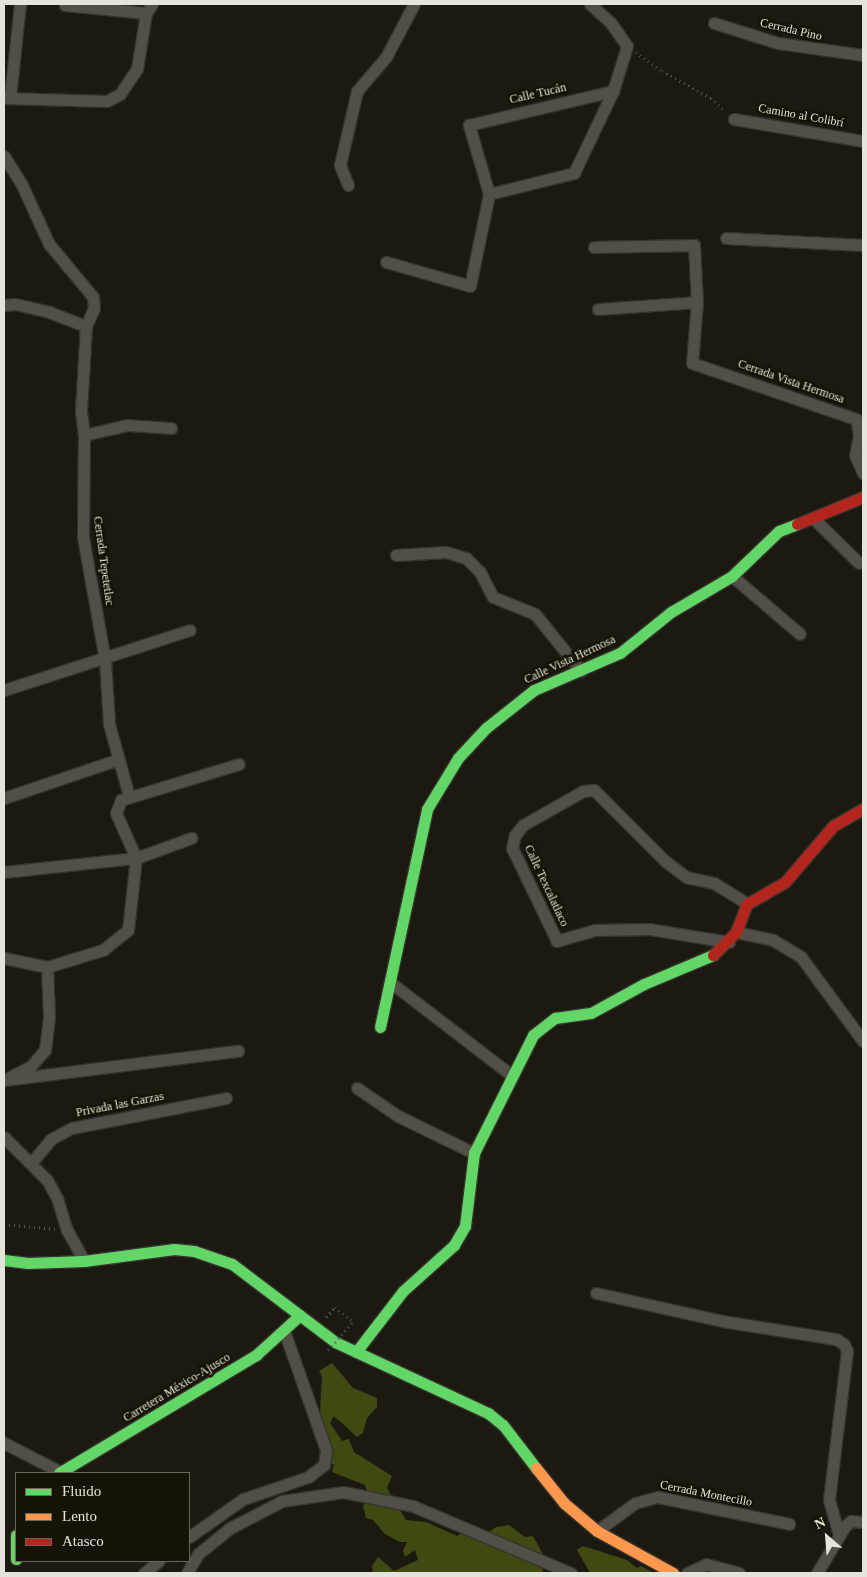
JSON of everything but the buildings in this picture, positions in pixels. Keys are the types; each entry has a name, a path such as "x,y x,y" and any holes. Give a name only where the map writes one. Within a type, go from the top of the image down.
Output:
{"street":[{"path":"20,4 7,98 107,101 120,94 137,69 149,8 65,5"},
{"path":"348,185 340,165 357,91 386,57 414,4"},
{"path":"386,262 470,286 489,194 574,173 613,91 627,46 610,22 590,4"},
{"name":"Cerrada Pino","path":"714,23 778,43 863,55"},
{"name":"Calle Tucán","path":"489,194 469,124 613,91"},
{"name":"Camino al Colibrí","path":"734,119 863,141"},
{"name":"Cerrada Tepetetlac","path":"4,156 22,185 48,244 93,297 94,308 86,326 81,411 84,435 82,518 105,660 109,724 129,796"},
{"path":"726,238 863,245"},
{"path":"594,247 691,243 696,249 697,302 598,309"},
{"name":"Cerrada Vista Hermosa","path":"697,302 692,363 856,419 859,435 855,455 863,473"},
{"path":"4,304 49,312 86,326"},
{"path":"84,435 127,424 171,428"},
{"name":"Calle Vista Hermosa","path":"380,1027 406,917 416,848 427,809 440,784 458,758 506,710 534,690 620,653 671,612 732,576 779,531 863,496"},
{"path":"813,518 859,563"},
{"path":"396,554 446,552 466,558 480,572 493,597 505,604 524,607 535,614 581,671"},
{"path":"732,576 800,634"},
{"path":"4,690 105,660 190,630"},
{"path":"4,798 119,759"},
{"path":"4,958 47,967 103,950 128,930 136,858 116,813 121,800 239,764"},
{"name":"Calle Texcalatlaco","path":"729,942 650,929 595,930 558,941 512,848 515,835 523,824 583,791 594,790 665,861 686,877 714,883 747,904"},
{"path":"356,1352 404,1291 454,1245 464,1226 474,1153 511,1075 533,1035 555,1018 591,1013 610,1005 644,984 708,959 729,942 736,932 747,904 785,882 802,866 818,840 833,826 863,809"},
{"path":"4,872 136,858 191,838"},
{"path":"736,932 773,940 801,957 863,1041"},
{"path":"4,1080 30,1067 45,1050 49,1016 47,967"},
{"path":"390,982 511,1075"},
{"path":"4,1080 238,1051"},
{"path":"357,1088 398,1116 474,1153"},
{"name":"Privada las Garzas","path":"32,1163 51,1139 72,1128 226,1098"},
{"path":"4,1137 32,1163 57,1198 67,1230 84,1261"},
{"path":"4,1260 28,1263 84,1261 152,1250 194,1250 232,1264 335,1342 488,1413 502,1425 564,1502 597,1531 673,1573"},
{"path":"596,1293 722,1321 836,1339 844,1344 847,1351 829,1500 839,1536"},
{"name":"Carretera México-Ajusco","path":"62,1472 256,1355 300,1315"},
{"path":"190,1536 243,1499 308,1477 324,1465 326,1450 284,1331"},
{"path":"4,1442 58,1472"},
{"path":"187,1573 198,1554 230,1528 282,1501 343,1492 414,1506 571,1573"},
{"name":"Cerrada Montecillo","path":"597,1531 635,1503 658,1497 790,1524"},
{"path":"817,1573 839,1536 851,1521 863,1522"},
{"path":"144,1573 159,1562"},
{"path":"687,1573 706,1564 738,1573"}],"path":[{"path":"627,46 662,71 711,98 734,119"},
{"path":"4,1224 67,1230"},
{"path":"328,1350 353,1321 335,1307"}],"green space":[{"path":"332,1363 353,1388 377,1398 377,1407 367,1418 363,1433 357,1437 334,1416 330,1423 342,1441 349,1439 354,1452 392,1476 387,1488 406,1520 426,1522 457,1536 462,1533 485,1535 496,1527 509,1525 525,1537 533,1536 544,1556 533,1561 533,1565 540,1565 544,1573 373,1573 372,1566 378,1557 394,1571 418,1560 415,1550 405,1557 403,1551 407,1542 400,1542 385,1534 373,1520 366,1518 363,1505 372,1501 375,1492 368,1493 365,1485 332,1472 334,1464 323,1466 319,1433 322,1376 319,1371"},
{"path":"583,1546 627,1560 637,1568 641,1566 652,1572 666,1573 590,1573 577,1550"}],"traffic: fast":[{"path":"380,1027 427,809 458,758 486,728 534,690 620,653 671,612 732,576 779,531 797,524"},
{"path":"356,1352 403,1291 454,1245 465,1226 474,1153 533,1035 555,1018 591,1013 644,984 713,955"},
{"path":"4,1260 28,1263 84,1261 174,1249 194,1251 232,1264 335,1342 488,1413 503,1425 536,1468"},
{"path":"61,1472 256,1355 300,1315"}],"traffic: slow":[{"path":"536,1468 564,1503 597,1531 673,1573"}],"traffic: jam":[{"path":"797,524 863,497"},
{"path":"713,955 736,932 747,904 785,882 833,826 863,809"}]}
